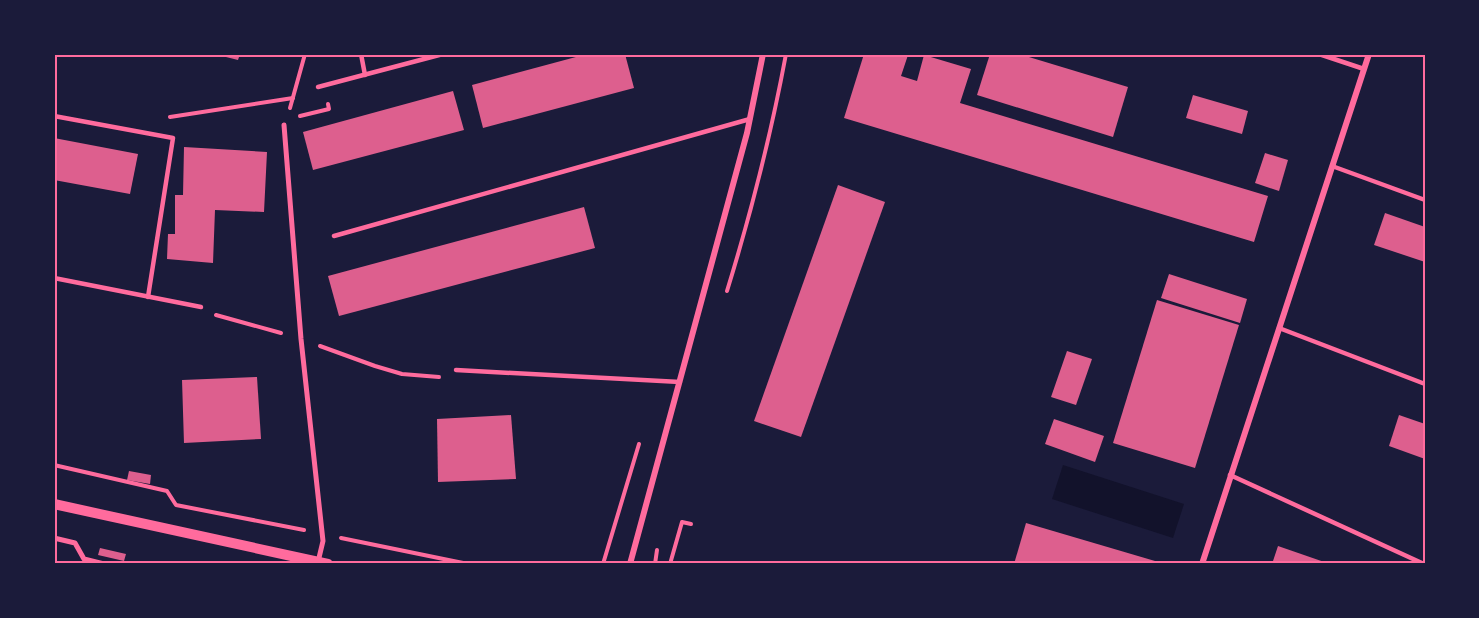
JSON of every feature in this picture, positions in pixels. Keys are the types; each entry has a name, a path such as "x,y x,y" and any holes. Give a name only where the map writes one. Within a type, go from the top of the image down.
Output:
{"street":[{"path":"630,564 750,119 763,54"},
{"path":"1203,564 1369,54"},
{"path":"54,504 321,563 323,541 301,339 285,122"},
{"path":"54,537 75,543 84,559 104,564"}],"lane":[{"path":"361,54 365,75"},
{"path":"318,87 443,54"},
{"path":"1319,54 1364,69"},
{"path":"54,116 173,138 148,297"},
{"path":"334,236 750,119"},
{"path":"1332,166 1425,200"},
{"path":"54,278 201,307"},
{"path":"1279,328 1425,384"},
{"path":"456,370 680,382"},
{"path":"1230,476 1424,564"}],"path":[{"path":"285,122 305,54"},
{"path":"285,122 328,109 326,85"},
{"path":"144,133 165,118 292,98"},
{"path":"201,307 210,314 301,339 402,374 453,378 456,370"},
{"path":"54,465 167,490 176,505 468,564"},
{"path":"670,564 682,522 691,524"}],"shaded area":[{"path":"1063,465 1184,504 1173,538 1052,499"}],"building":[{"path":"214,54 240,54 238,60"},
{"path":"587,54 625,54 634,88 483,128 472,85"},
{"path":"864,54 908,55 901,76 917,81 924,55 971,69 960,103 1268,196 1254,242 844,118"},
{"path":"990,54 1019,54 1128,87 1113,137 977,95"},
{"path":"453,91 464,130 313,170 303,132"},
{"path":"1193,95 1248,111 1242,134 1186,118"},
{"path":"54,138 138,154 130,194 54,180"},
{"path":"184,147 267,152 264,212 215,210 213,263 167,259 168,234 175,234 175,195 183,195"},
{"path":"1265,153 1288,160 1279,191 1255,183"},
{"path":"838,185 885,202 801,437 754,421"},
{"path":"584,207 595,248 339,316 328,276"},
{"path":"1385,213 1425,227 1425,262 1374,245"},
{"path":"1169,274 1247,299 1240,323 1161,298"},
{"path":"1157,300 1239,325 1195,468 1113,443"},
{"path":"1067,351 1092,359 1076,405 1051,397"},
{"path":"257,377 261,439 184,443 182,380"},
{"path":"511,415 516,479 438,482 437,419"},
{"path":"1399,415 1425,424 1425,459 1389,446"},
{"path":"1054,419 1104,436 1095,462 1045,444"},
{"path":"129,471 151,475 150,484 127,480"},
{"path":"1026,523 1155,561 1154,564 1014,564"},
{"path":"1278,546 1330,564 1272,564"},
{"path":"100,548 126,554 124,561 98,555"}]}
